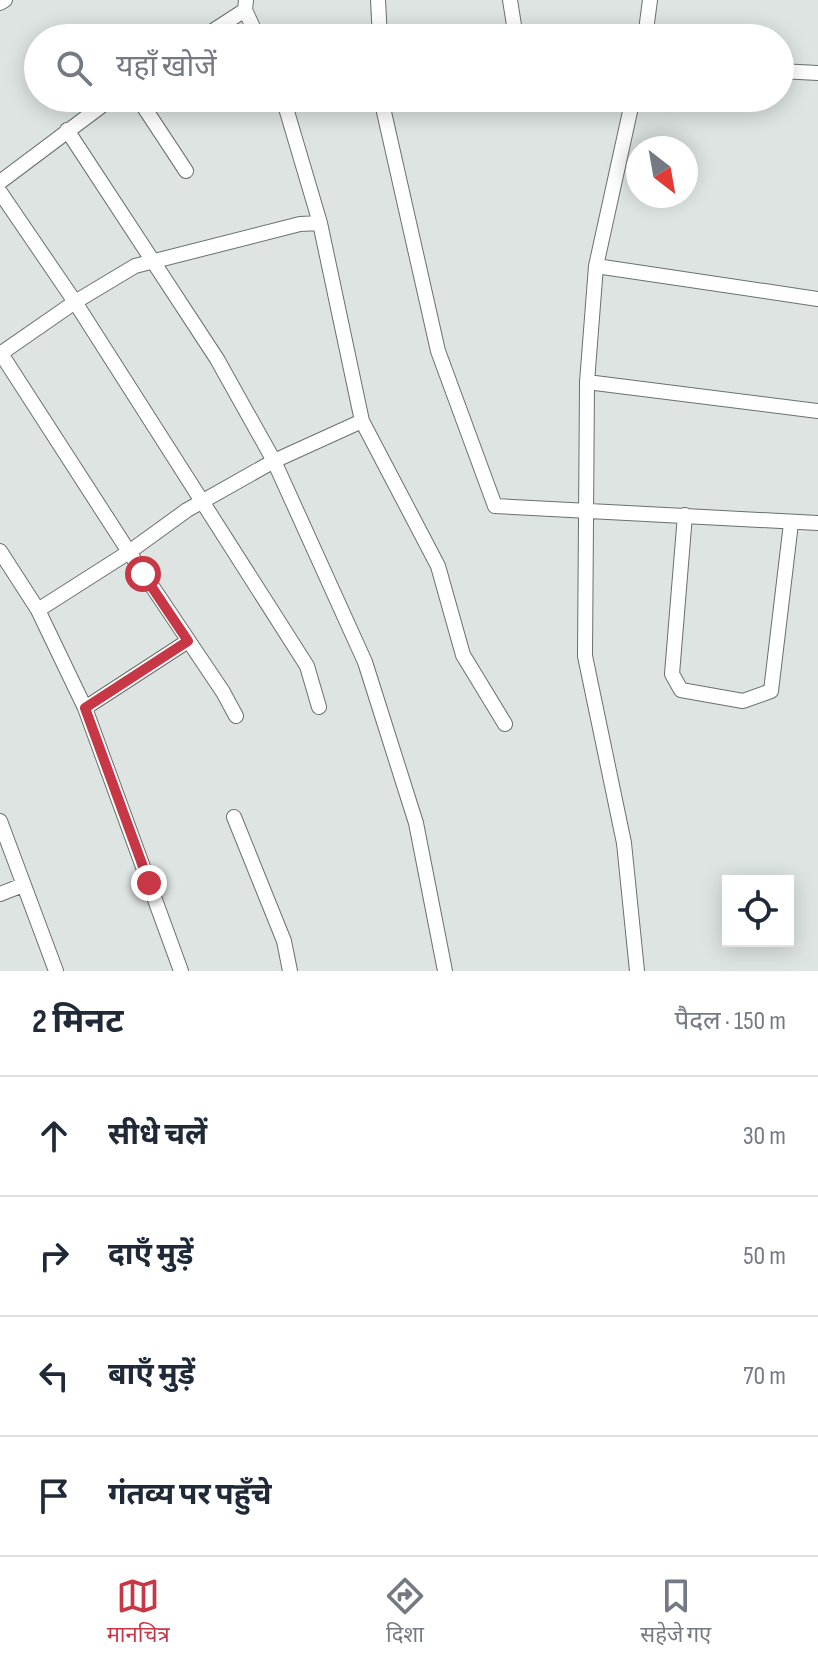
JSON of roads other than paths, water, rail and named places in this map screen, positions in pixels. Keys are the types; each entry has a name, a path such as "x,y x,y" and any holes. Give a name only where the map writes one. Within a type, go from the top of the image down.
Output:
{"street":[{"path":"378,0 379,24"},
{"path":"510,0 514,24"},
{"path":"647,24 650,0"},
{"path":"220,24 245,5 252,24"},
{"path":"794,72 818,73"},
{"path":"0,182 92,112"},
{"path":"147,112 186,171"},
{"path":"287,112 320,223 362,421 438,566 463,655 505,724"},
{"path":"384,112 438,351 495,506 818,523"},
{"path":"630,112 596,266 587,382 585,656 624,843 637,971"},
{"path":"67,130 217,359 274,461 365,662 416,823 445,971"},
{"path":"0,192 75,302 307,666 319,707"},
{"path":"236,716 0,353 135,266 300,224 320,223"},
{"path":"596,266 818,299"},
{"path":"587,382 818,411"},
{"path":"38,610 129,552 187,510 274,461 362,421"},
{"path":"685,515 672,674 681,690 743,701 771,691 791,523"},
{"path":"0,551 38,610 85,708 181,971"},
{"path":"85,708 188,641"},
{"path":"234,817 284,941 290,971"},
{"path":"0,821 56,971"},
{"path":"0,894 23,885"}]}
